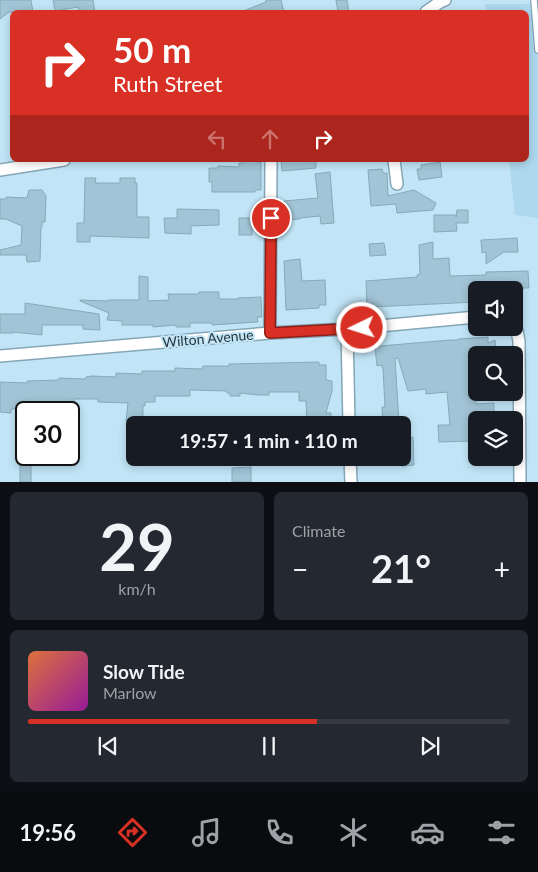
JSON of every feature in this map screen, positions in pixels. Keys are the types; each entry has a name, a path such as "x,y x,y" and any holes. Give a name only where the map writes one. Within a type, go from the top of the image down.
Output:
{"street":[{"path":"428,10 440,0"},
{"path":"0,170 51,162"},
{"path":"270,333 271,162"},
{"path":"394,162 397,184"},
{"name":"Wilton Avenue","path":"0,356 468,319"},
{"path":"347,329 349,416"},
{"path":"518,336 520,482"},
{"path":"350,466 351,482"}],"lane":[{"path":"534,0 538,50"}],"shaded area":[{"path":"485,4 538,4 538,218 515,215 509,162 529,162 529,10 486,10"}],"building":[{"path":"0,0 31,0 33,10 10,10 0,19"},
{"path":"53,0 93,0 95,10 79,10 78,7 55,10"},
{"path":"266,0 281,0 284,10 246,10 266,2"},
{"path":"336,0 347,0 349,10 338,10"},
{"path":"261,162 261,190 255,190 255,192 212,192 212,182 209,182 209,168 218,168 218,166 239,167 239,163"},
{"path":"281,162 316,162 316,168 282,171"},
{"path":"440,162 442,177 419,180 417,169 421,169 421,165"},
{"path":"382,169 383,173 387,173 388,196 414,190 436,203 433,210 397,213 396,204 371,206 368,170"},
{"path":"330,172 334,223 321,224 320,216 285,220 284,201 318,198 315,174"},
{"path":"85,178 96,178 95,183 120,183 120,178 135,178 135,183 137,183 137,217 149,217 149,238 90,236 90,242 77,242 77,223 84,223"},
{"path":"29,190 42,190 46,196 45,222 42,222 41,227 40,261 27,262 26,255 0,255 0,250 21,245 22,226 6,219 0,219 0,199 6,199 6,197 27,198"},
{"path":"177,209 219,210 219,225 191,226 191,234 165,233 164,218 177,218"},
{"path":"457,210 468,210 468,223 456,223 457,231 434,232 434,215 456,215 456,217"},
{"path":"239,218 252,218 252,235 239,235"},
{"path":"517,238 518,252 504,252 486,264 486,252 482,253 481,240"},
{"path":"433,242 433,259 449,258 450,276 486,275 486,272 528,271 529,288 523,288 523,281 468,281 468,302 372,307 372,304 367,304 366,281 417,277 420,274 419,245"},
{"path":"384,243 386,255 370,256 369,244"},
{"path":"300,259 302,281 325,280 326,305 319,305 319,308 286,310 284,261"},
{"path":"139,276 148,277 148,301 169,300 168,294 199,294 199,292 219,292 219,299 261,297 262,317 257,317 258,322 212,325 212,323 190,323 190,327 176,327 176,325 153,327 153,325 122,325 122,321 107,320 109,313 80,301 139,300"},
{"path":"25,303 99,314 100,330 83,329 83,325 42,325 42,335 13,332 0,333 0,314 25,314"},
{"path":"488,337 488,343 495,340 496,346 468,346 468,401 476,401 476,404 494,403 494,411 468,411 468,441 439,442 438,425 450,425 447,392 426,394 426,389 408,391 398,358 395,359 399,416 383,416 382,407 385,407 383,368 382,365 377,366 375,347"},
{"path":"319,362 319,365 326,365 326,380 332,381 332,391 326,413 331,413 331,416 307,416 306,401 299,401 299,392 269,392 269,395 240,393 240,396 230,396 230,393 227,393 227,391 190,390 190,396 155,396 155,402 145,402 145,406 143,405 143,416 127,416 128,403 98,402 98,399 15,401 15,409 11,409 11,413 0,412 0,382 27,383 27,381 59,380 59,378 116,377 116,373 142,374 142,371 175,371 175,368 202,369 203,366 229,366 229,364"},
{"path":"411,437 413,437 414,465 411,465"},
{"path":"20,466 31,466 31,482 20,482"},
{"path":"251,467 251,482 232,482 232,468"}],"route":[{"path":"271,218 270,333 362,328"}]}
